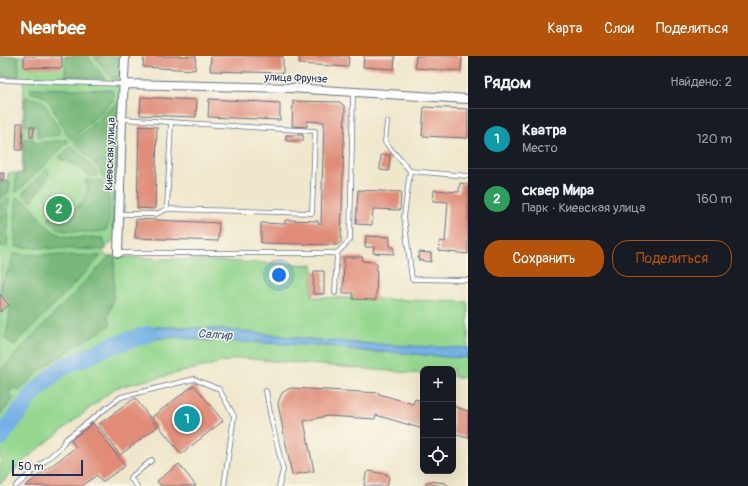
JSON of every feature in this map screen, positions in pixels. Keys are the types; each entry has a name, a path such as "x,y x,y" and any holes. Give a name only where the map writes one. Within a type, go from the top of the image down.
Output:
{"street":[{"name":"Киевская улица","path":"118,253 125,56"},
{"name":"улица Фрунзе","path":"124,84 290,88 468,99"}],"lane":[{"path":"0,80 124,84"},
{"path":"335,293 337,253 350,240 353,92"},
{"path":"120,214 156,214 167,210 312,213 315,131 122,119"},
{"path":"167,210 170,122"},
{"path":"386,122 385,142 410,172 468,176"},
{"path":"410,172 404,217 412,279 468,280"},
{"path":"118,253 337,253"},
{"path":"16,486 60,448 66,439 121,397 194,380 219,389 234,416 224,486"},
{"path":"266,390 283,470 280,486"},
{"path":"137,486 130,478 152,460"}],"green space":[{"path":"0,56 122,56 116,237 102,252 108,257 313,265 312,297 468,302 468,378 456,377 456,366 420,366 420,374 240,358 115,388 27,458 0,484 0,181 8,181 8,173 22,173 24,78 0,77"},
{"path":"0,56 18,56 19,76 0,76"},
{"path":"66,56 87,56 105,78 65,77"},
{"path":"94,56 121,56 121,75 118,78 112,78"},
{"path":"30,89 112,90 113,100 71,139 66,133 48,100 44,96 32,93"},
{"path":"25,97 43,101 60,131 59,135 38,137 37,126 25,126"},
{"path":"118,102 121,102 116,229 112,229 112,192 97,166 74,141"},
{"path":"33,138 34,143 67,140 67,143 18,191 15,191 16,174 23,174 24,139"},
{"path":"71,146 94,168 97,174 96,176 90,176 73,164 60,159 60,156"},
{"path":"47,169 49,171 45,183 32,200 30,200 23,193"},
{"path":"85,179 93,181 100,180 108,193 109,213 106,230 92,232 65,231 60,229 48,218 65,213 83,202 88,188"},
{"path":"0,182 10,182 9,192 0,200"},
{"path":"16,198 27,202 43,222 57,234 69,237 103,238 106,250 15,247"},
{"path":"9,199 7,247 0,246 0,205"},
{"path":"13,254 101,256 14,346 5,338 11,303 0,290 1,283 10,266"},
{"path":"110,256 115,256 113,300 108,317 111,325 77,345 40,370 20,391 14,387 9,393 14,398 0,415 0,371"}],"water":[{"path":"157,327 218,329 356,343 468,348 468,358 371,352 326,346 202,340 172,337 151,339 128,345 124,336"}],"building":[{"path":"24,56 62,56 62,68 24,67"},
{"path":"144,56 196,56 195,70 143,67"},
{"path":"211,56 283,56 283,73 210,71"},
{"path":"300,56 349,56 348,67 299,64"},
{"path":"364,56 395,56 394,69 363,67"},
{"path":"416,56 462,56 461,71 415,68"},
{"path":"141,97 197,100 196,117 140,115"},
{"path":"209,99 280,103 280,120 208,117"},
{"path":"293,101 340,102 345,107 341,242 337,245 261,243 261,223 285,224 285,220 318,221 318,224 321,224 324,122 307,121 307,127 292,126"},
{"path":"424,107 468,109 468,138 422,136"},
{"path":"17,123 23,123 22,150 16,150"},
{"path":"139,126 157,127 155,209 137,208"},
{"path":"30,127 34,127 33,137 30,137"},
{"path":"286,135 303,135 303,141 286,141"},
{"path":"381,155 390,155 389,171 380,170"},
{"path":"0,173 4,173 3,180 0,180"},
{"path":"460,183 468,184 468,254 439,251 440,241 445,242 448,202 433,201 434,190 459,192"},
{"path":"358,190 401,192 400,210 373,209 372,225 356,224"},
{"path":"136,219 219,223 218,241 135,238"},
{"path":"366,236 390,237 390,247 394,247 394,254 373,253 374,247 365,247"},
{"path":"419,252 431,253 431,262 418,260"},
{"path":"344,257 363,257 362,261 377,263 376,300 353,299 353,293 343,293"},
{"path":"314,271 324,271 324,294 313,294"},
{"path":"0,294 9,305 0,312"},
{"path":"194,385 223,421 181,454 152,417"},
{"path":"288,389 379,393 413,404 415,399 420,401 420,428 376,415 375,419 327,416 304,421 314,471 292,475 278,404 282,393"},
{"path":"135,398 157,427 120,455 98,425"},
{"path":"456,407 468,411 468,438 456,435"},
{"path":"93,423 125,466 102,482 97,475 82,486 25,486 76,447 71,440"},
{"path":"179,464 196,486 161,486 157,481"},
{"path":"369,471 388,475 389,478 387,486 364,486 366,474"},
{"path":"427,482 446,483 449,486 425,486"}],"waterway":[{"name":"Салгир","path":"0,438 33,393 61,368 113,345 149,334"}],"place":[{"name":"сквер Мира","path":"59,209"},
{"name":"Кватра","path":"187,419"}]}
